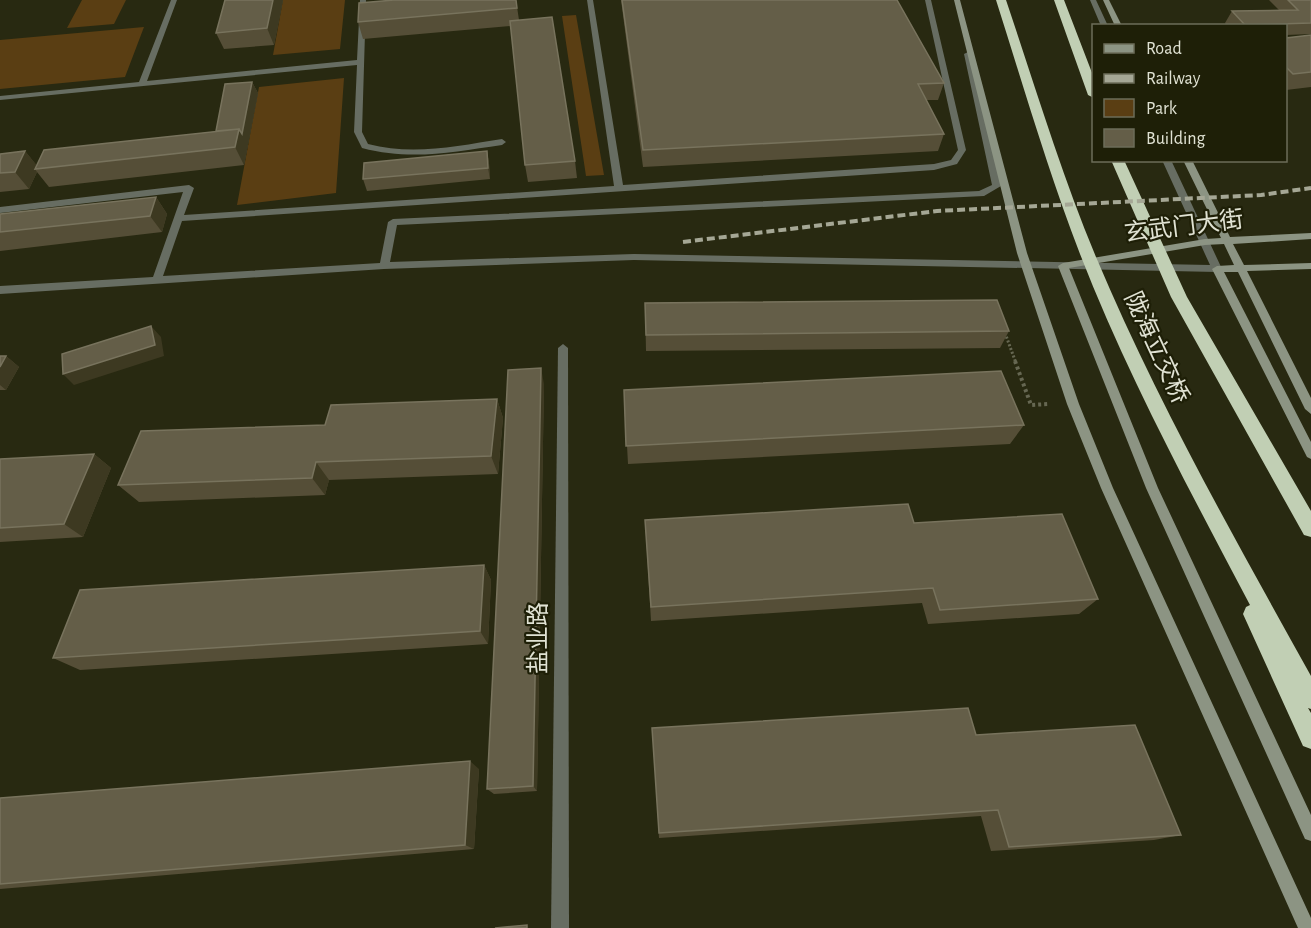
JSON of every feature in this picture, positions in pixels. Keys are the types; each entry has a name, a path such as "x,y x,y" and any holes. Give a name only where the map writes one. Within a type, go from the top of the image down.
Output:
{"highway":[{"path":"1060,1 1092,89"},
{"name":"陇海立交桥","path":"1001,5 1055,168 1098,278 1169,433 1311,698"},
{"name":"陇海立交桥","path":"1118,162 1179,297 1311,528"},
{"path":"1169,433 1311,738"}],"main road":[{"path":"957,0 1022,254 1072,404 1111,499 1307,928"},
{"path":"1107,0 1118,24"},
{"path":"1188,162 1311,409"},
{"name":"玄武门大街","path":"1063,266 1205,242 1311,236"},
{"path":"1063,266 1152,488 1311,833"},
{"name":"玄武门大街","path":"1217,269 1311,266"},
{"path":"1217,269 1311,454"}],"street":[{"path":"142,84 174,0"},
{"path":"363,0 358,132 365,146 385,152 410,154 502,142"},
{"path":"590,0 619,188"},
{"path":"178,218 934,167 954,162 962,150 928,0"},
{"path":"384,266 393,222 981,194 997,186 957,0"},
{"path":"1093,0 1104,24"},
{"path":"0,98 361,62"},
{"path":"0,290 384,266 634,257 1217,269 1167,162"},
{"path":"0,210 189,189 157,279"},
{"name":"盐业路","path":"560,928 563,348"}],"path":[{"path":"1002,323 1031,405"}],"green space":[{"path":"82,0 126,0 114,24 67,28"},
{"path":"283,0 345,0 340,49 273,55"},
{"path":"576,15 604,175 586,176 562,16"},
{"path":"144,27 125,77 0,89 0,40"},
{"path":"344,78 336,193 237,205 259,87"}],"building":[{"path":"225,0 273,0 267,28 216,33"},
{"path":"394,0 516,0 517,8 358,22 359,3"},
{"path":"622,0 897,0 944,83 918,84 944,134 643,150"},
{"path":"1288,0 1311,0 1311,23 1244,24 1232,11 1298,10"},
{"path":"552,17 575,161 525,165 510,21"},
{"path":"1311,35 1311,72 1293,74 1287,68 1287,38"},
{"path":"252,82 242,134 239,129 216,131 225,84"},
{"path":"239,129 235,147 35,169 44,150"},
{"path":"25,151 15,172 0,173 0,154"},
{"path":"487,151 488,168 363,179 364,163"},
{"path":"156,197 150,216 0,232 0,214"},
{"path":"997,300 1009,331 646,335 645,303"},
{"path":"151,326 155,345 63,374 62,354"},
{"path":"0,356 6,356 0,367"},
{"path":"541,368 533,786 487,789 508,370"},
{"path":"1001,371 1024,425 626,446 624,390"},
{"path":"497,399 491,456 316,462 312,478 118,485 141,431 325,425 331,405"},
{"path":"94,454 64,524 0,528 0,459"},
{"path":"908,504 914,523 1062,514 1098,599 940,610 933,588 651,607 645,520"},
{"path":"484,565 480,631 53,658 80,590"},
{"path":"968,708 976,735 1135,725 1181,835 1009,847 998,810 659,833 652,728"},
{"path":"470,761 465,845 0,884 0,798"},
{"path":"527,925 527,928 495,928"}],"railway":[{"path":"683,242 937,211 1261,195 1311,188"}]}
